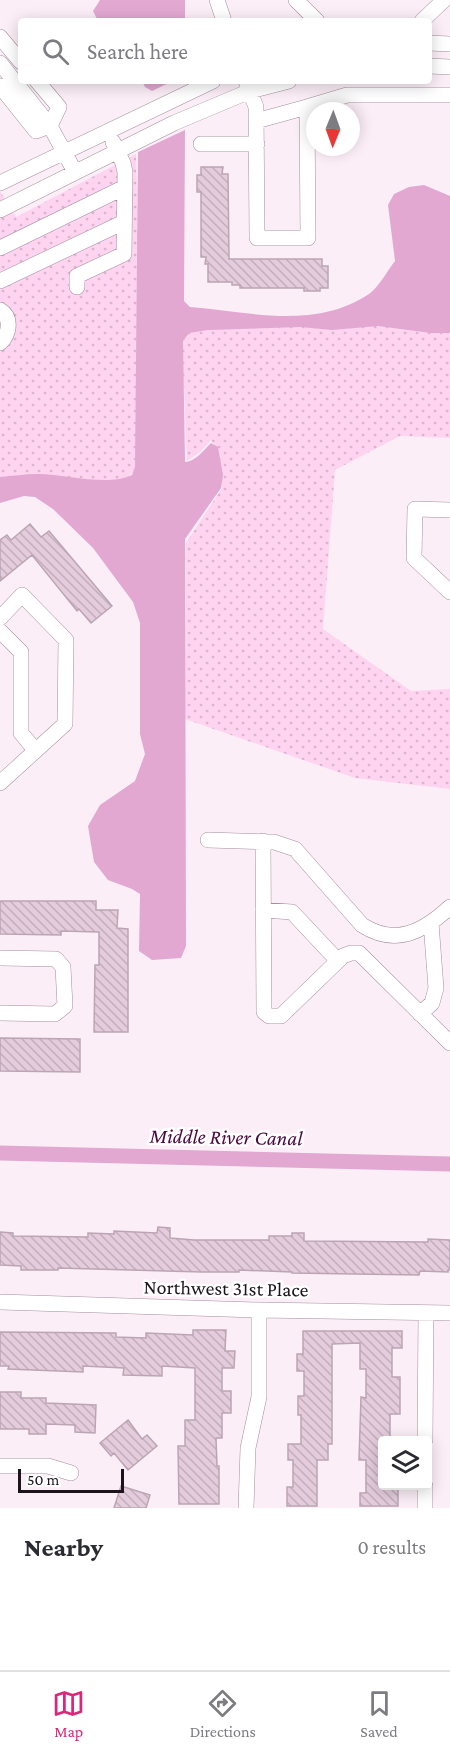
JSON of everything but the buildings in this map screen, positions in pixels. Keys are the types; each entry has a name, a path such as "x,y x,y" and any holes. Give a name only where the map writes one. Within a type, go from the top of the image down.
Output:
{"street":[{"path":"217,0 223,18"},
{"path":"296,0 314,18"},
{"path":"425,18 444,0"},
{"path":"0,36 18,58"},
{"path":"432,43 450,44"},
{"path":"0,63 50,126 75,172"},
{"path":"432,66 450,67"},
{"path":"0,86 36,131 50,126 59,107 40,84"},
{"path":"0,183 207,84"},
{"path":"0,210 248,86 264,84"},
{"path":"248,86 256,107 257,238 308,238 307,156"},
{"path":"322,102 347,94 450,95"},
{"path":"256,121 306,107"},
{"path":"77,287 77,276 124,254 123,163 108,131"},
{"path":"201,144 257,144"},
{"path":"0,248 125,187"},
{"path":"0,281 124,222"},
{"path":"0,310 5,312 9,323 8,332 0,343"},
{"path":"450,510 415,509 414,558 450,592"},
{"path":"0,618 22,595 66,640 65,724 0,783"},
{"path":"0,631 21,652 21,733 35,750"},
{"path":"208,840 274,842 295,849 369,929 391,935 411,934 431,923 450,907"},
{"path":"263,842 264,1012 269,1016 281,1016 343,956 359,953 450,1043"},
{"path":"263,910 292,912 338,961"},
{"path":"420,1014 432,1003 436,988 431,923"},
{"path":"359,953 369,929"},
{"path":"0,958 57,959 63,967 64,1006 55,1014 0,1013"},
{"name":"Northwest 31st Place","path":"0,1302 450,1313"},
{"path":"246,1508 248,1448 259,1397 259,1310"},
{"path":"425,1436 426,1313"},
{"path":"0,1466 48,1466 71,1473"},
{"path":"425,1490 425,1508"}],"shaded area":[{"path":"100,0 185,0 185,18 96,18 93,11"},
{"path":"144,84 167,84 152,91"},
{"path":"185,130 184,301 190,307 282,316 327,312 348,305 373,291 395,261 388,205 394,194 409,187 424,185 450,196 450,333 431,333 378,326 332,330 301,327 208,330 189,333 183,341 185,462 196,458 211,443 218,447 223,475 221,488 185,539 186,946 181,958 152,960 139,951 140,894 108,880 94,862 88,826 100,805 135,781 145,754 140,734 140,623 133,602 93,548 53,509 35,497 24,496 0,503 0,477 38,474 111,480 132,475 135,467 138,152"},
{"path":"136,154 141,372 180,329 316,323 450,327 450,438 400,436 335,470 323,629 411,691 450,689 450,789 355,778 185,719 186,543 222,488 219,452 211,440 187,461 184,385 137,383 136,470 124,480 0,481 0,191 16,217"}],"waterway":[{"name":"Middle River Canal","path":"0,1153 450,1164"}]}
